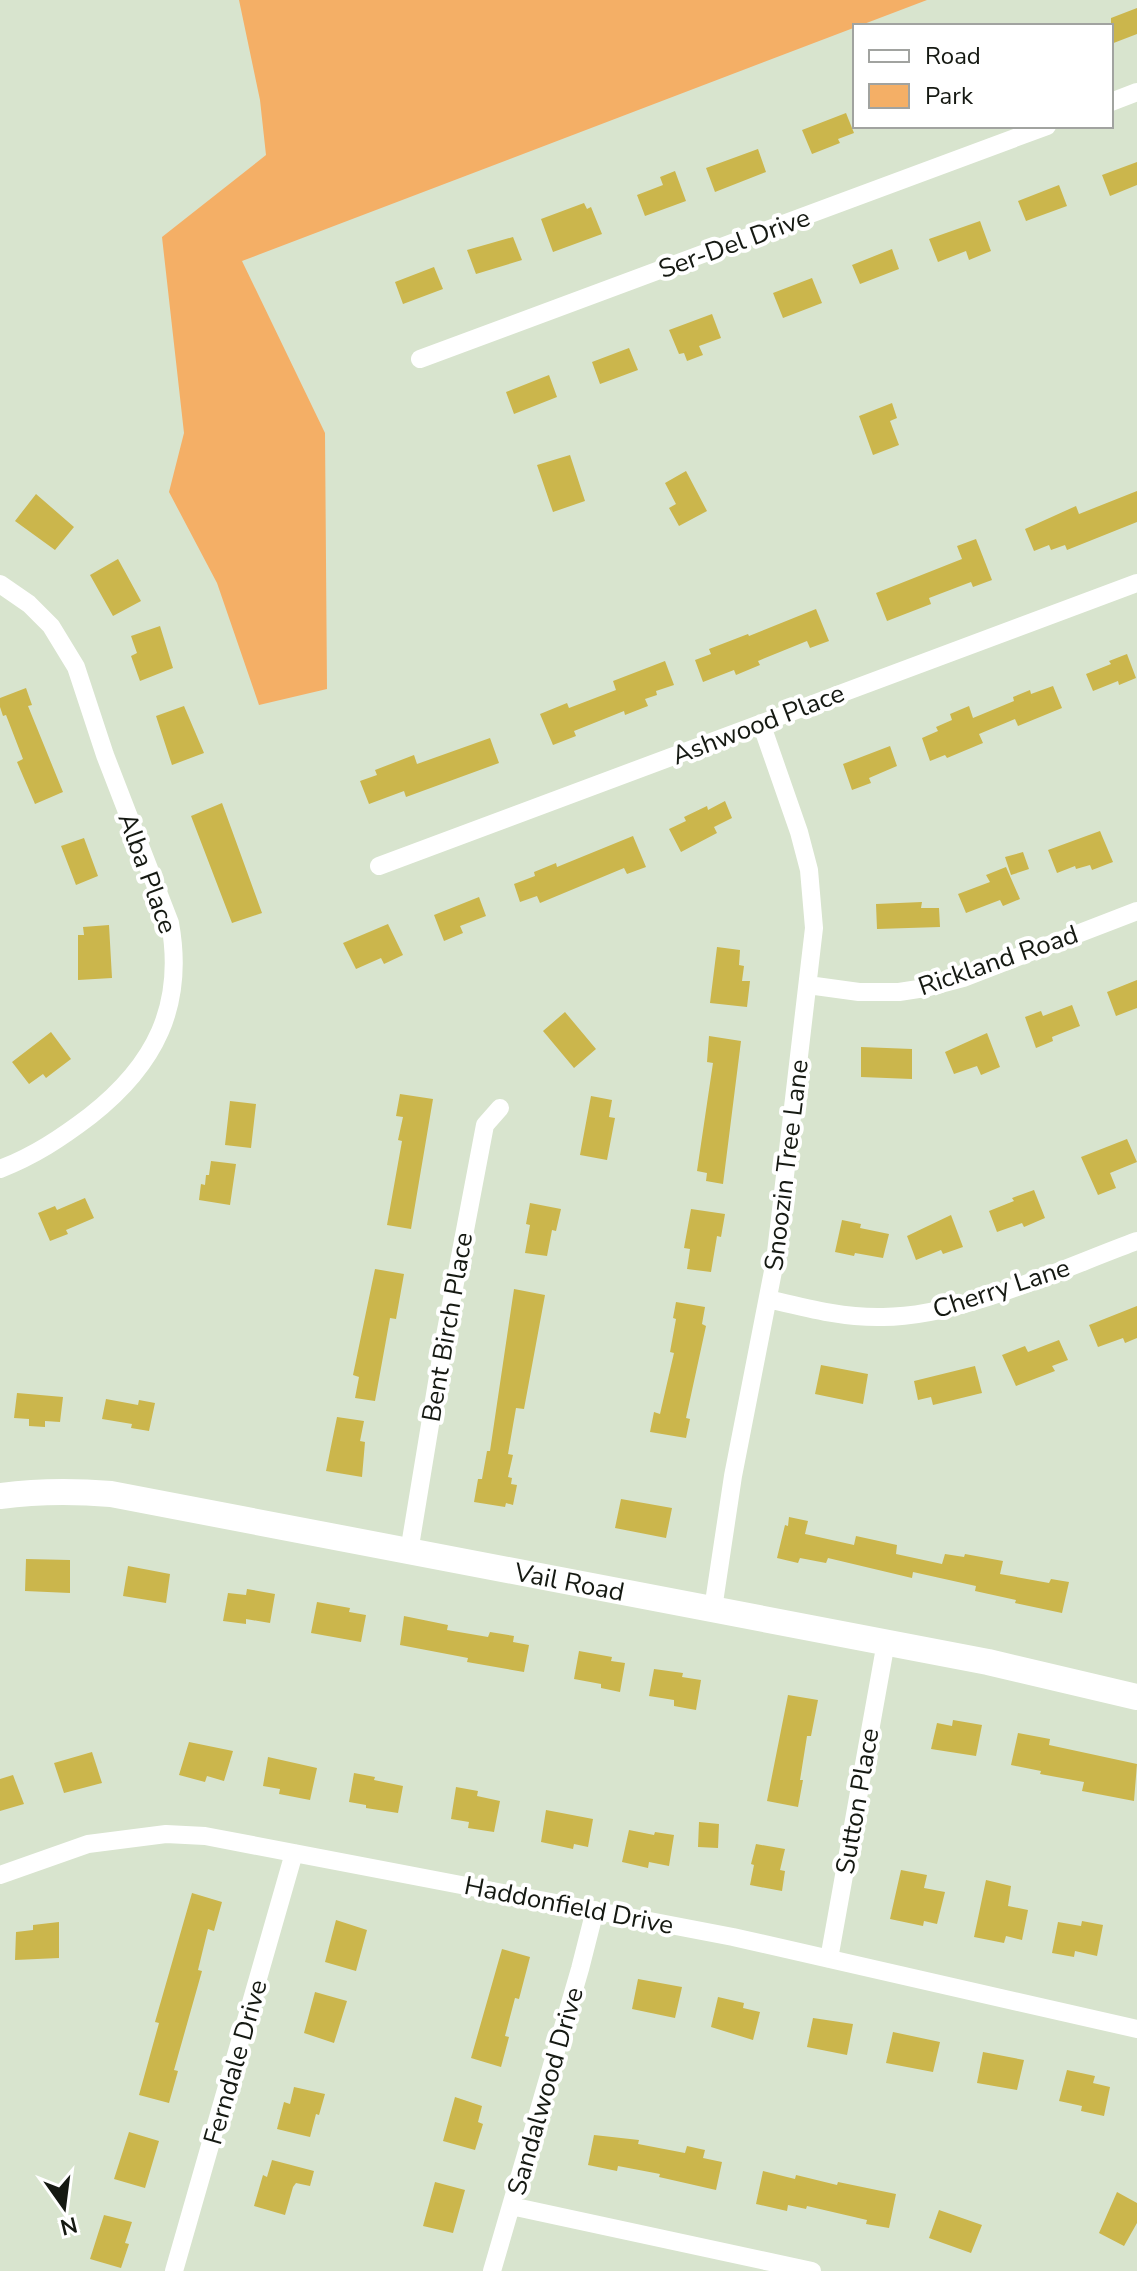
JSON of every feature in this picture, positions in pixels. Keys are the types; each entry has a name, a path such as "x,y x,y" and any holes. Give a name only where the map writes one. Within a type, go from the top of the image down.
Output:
{"street":[{"path":"1113,101 1137,92"},
{"name":"Ser-Del Drive","path":"420,359 1042,128"},
{"name":"Ashwood Place","path":"379,866 1137,583"},
{"name":"Alba Place","path":"0,584 29,604 51,626 76,667 105,755 170,923 175,949 175,975 163,1026 152,1050 127,1083 99,1109 47,1148 0,1169"},
{"name":"Snoozin Tree Lane","path":"713,1609 733,1476 768,1299 792,1130 814,928 809,870 761,723"},
{"name":"Rickland Road","path":"808,985 859,992 899,992 925,988 963,978 1137,911"},
{"name":"Bent Birch Place","path":"409,1552 443,1346 485,1125 500,1108"},
{"name":"Cherry Lane","path":"768,1299 859,1317 925,1314 1009,1288 1137,1241"},
{"name":"Vail Road","path":"0,1496 72,1490 111,1494 988,1662 1137,1697"},
{"name":"Sutton Place","path":"829,1959 886,1642"},
{"name":"Haddonfield Drive","path":"0,1875 88,1844 166,1834 205,1836 733,1937 1137,2029"},
{"name":"Ferndale Drive","path":"174,2271 294,1853"},
{"name":"Sandalwood Drive","path":"492,2271 595,1910"},
{"path":"511,2206 812,2271"}],"green space":[{"path":"239,0 927,0 864,24 853,24 853,28 242,261 325,433 327,689 259,705 217,583 169,492 184,433 162,237 266,155 260,100"}],"building":[{"path":"1137,8 1137,34 1113,43 1111,18"},
{"path":"846,113 854,133 838,139 840,143 812,154 802,130"},
{"path":"758,149 766,172 715,192 706,168"},
{"path":"1137,162 1137,185 1110,196 1102,175"},
{"path":"675,171 686,201 645,216 637,195 663,185 660,177"},
{"path":"1059,185 1067,206 1026,221 1018,201"},
{"path":"584,203 587,209 591,207 602,234 553,252 541,219"},
{"path":"980,221 991,251 969,260 966,251 938,262 929,239"},
{"path":"513,237 522,260 476,274 467,250"},
{"path":"892,249 899,269 860,284 852,265"},
{"path":"434,267 443,289 403,304 395,282"},
{"path":"812,278 822,303 783,318 773,293"},
{"path":"712,314 721,338 699,346 703,355 687,361 684,353 679,354 669,330"},
{"path":"629,348 638,370 600,384 592,362"},
{"path":"549,375 557,397 514,414 506,392"},
{"path":"892,403 897,418 890,421 899,445 873,455 859,416"},
{"path":"570,455 585,501 553,512 537,465"},
{"path":"686,471 707,511 679,526 669,508 676,504 665,483"},
{"path":"1137,491 1137,522 1067,550 1065,545 1051,550 1049,545 1034,551 1025,529 1076,506 1079,514"},
{"path":"36,494 74,527 55,550 15,521"},
{"path":"976,539 992,580 973,587 971,582 929,598 931,604 887,621 876,593 962,559 957,546"},
{"path":"118,559 141,601 113,616 90,575"},
{"path":"816,609 829,641 810,648 807,641 758,661 760,665 736,675 734,670 703,682 695,660 711,654 709,649"},
{"path":"160,626 173,668 140,681 131,656 137,653 131,636"},
{"path":"1127,654 1136,678 1093,691 1086,674"},
{"path":"665,661 674,685 656,691 657,695 645,699 648,706 625,715 624,711 574,731 576,736 553,745 540,714 567,703 569,708 616,690 613,681"},
{"path":"1053,686 1062,708 1018,726 1015,719 979,734 983,743 947,758 945,755 930,761 922,738 952,720 950,714 969,706 973,718 1014,701 1013,697 1030,690 1031,694"},
{"path":"26,688 32,705 28,706 63,792 35,804 17,762 23,759 0,707 0,698"},
{"path":"184,706 204,753 172,765 156,716"},
{"path":"490,738 499,763 406,797 404,791 369,804 360,781 377,775 375,770 414,755 417,764"},
{"path":"890,746 897,766 869,778 871,783 852,790 843,764"},
{"path":"725,801 732,818 714,827 717,833 681,852 669,829 686,821 684,817"},
{"path":"222,803 262,913 232,923 191,816"},
{"path":"1100,831 1113,862 1092,870 1090,865 1076,869 1075,866 1057,873 1048,850"},
{"path":"633,836 646,867 627,874 624,868 540,903 537,896 520,902 514,884 535,876 534,872 556,863 557,867"},
{"path":"84,838 98,876 76,885 61,846"},
{"path":"1023,852 1029,869 1011,875 1005,857"},
{"path":"1006,867 1020,899 1003,906 1000,900 966,913 958,894 990,882 986,875"},
{"path":"479,897 486,916 460,926 463,933 444,941 434,915"},
{"path":"922,902 921,908 939,908 940,927 877,929 876,904"},
{"path":"388,924 403,955 384,964 381,958 356,969 343,943"},
{"path":"109,925 112,978 78,980 78,935 84,935 83,927"},
{"path":"717,947 740,950 739,965 744,966 742,981 750,981 747,1007 710,1003"},
{"path":"1137,980 1137,1008 1116,1016 1107,992"},
{"path":"1072,1005 1080,1026 1052,1037 1053,1041 1036,1048 1025,1017 1041,1011 1043,1016"},
{"path":"565,1012 596,1049 574,1068 543,1031"},
{"path":"51,1032 71,1059 46,1078 43,1074 29,1084 12,1062"},
{"path":"987,1033 1000,1067 981,1075 977,1066 954,1074 945,1052"},
{"path":"709,1036 741,1041 723,1184 706,1181 707,1173 697,1171 713,1063 707,1062"},
{"path":"861,1047 912,1049 912,1079 861,1077"},
{"path":"400,1094 433,1099 411,1229 387,1225 402,1141 398,1140 403,1117 396,1116"},
{"path":"591,1096 612,1100 609,1117 615,1118 607,1160 580,1155"},
{"path":"230,1101 256,1104 251,1148 225,1145"},
{"path":"1127,1139 1137,1162 1110,1173 1116,1188 1098,1195 1081,1157"},
{"path":"211,1161 236,1164 230,1205 199,1200 201,1184 205,1185"},
{"path":"1034,1190 1045,1218 1024,1227 1022,1223 997,1232 989,1211"},
{"path":"85,1198 94,1218 50,1241 38,1213 55,1206 57,1210"},
{"path":"530,1203 561,1209 556,1231 552,1230 547,1256 525,1253"},
{"path":"691,1209 725,1214 721,1237 717,1236 711,1272 687,1269 690,1249 684,1248"},
{"path":"951,1215 963,1247 943,1254 941,1250 916,1260 907,1236"},
{"path":"842,1220 861,1224 860,1228 889,1234 883,1258 835,1252"},
{"path":"375,1269 404,1274 396,1319 390,1318 375,1401 355,1398 359,1377 353,1375"},
{"path":"514,1289 545,1295 524,1409 516,1408 508,1454 513,1455 508,1477 512,1478 511,1484 517,1485 513,1505 506,1503 505,1507 474,1502 478,1479 482,1479 487,1451 490,1451"},
{"path":"676,1302 705,1307 702,1324 706,1326 686,1418 690,1419 686,1438 650,1432 654,1412 660,1414 674,1353 670,1352"},
{"path":"1137,1306 1137,1338 1125,1343 1123,1338 1098,1347 1089,1325"},
{"path":"1059,1340 1068,1360 1052,1366 1055,1371 1016,1386 1002,1355 1025,1346 1028,1352"},
{"path":"821,1365 868,1374 863,1404 815,1394"},
{"path":"975,1366 982,1393 933,1405 931,1397 918,1400 914,1381"},
{"path":"17,1393 63,1397 60,1422 45,1421 45,1427 29,1426 29,1419 14,1418"},
{"path":"106,1399 138,1405 139,1400 155,1403 149,1431 131,1428 132,1424 102,1419"},
{"path":"337,1417 364,1421 360,1441 365,1442 362,1477 326,1471"},
{"path":"621,1499 672,1508 666,1538 615,1528"},
{"path":"789,1517 808,1521 805,1534 854,1545 856,1536 897,1545 896,1554 942,1564 945,1554 964,1557 965,1554 1003,1561 1000,1574 1049,1583 1051,1579 1069,1582 1062,1613 975,1591 976,1586 913,1572 912,1578 828,1558 826,1563 800,1558 798,1563 777,1558"},
{"path":"26,1559 70,1560 70,1593 25,1591"},
{"path":"128,1566 170,1574 166,1603 123,1596"},
{"path":"247,1589 275,1594 270,1623 246,1619 246,1624 223,1621 228,1593 246,1595"},
{"path":"317,1602 350,1608 349,1612 366,1615 361,1642 311,1633"},
{"path":"404,1616 448,1625 447,1630 488,1637 490,1632 514,1636 513,1642 529,1645 524,1672 400,1645"},
{"path":"579,1651 612,1657 611,1661 625,1663 620,1692 601,1688 601,1684 574,1679"},
{"path":"654,1669 683,1673 682,1677 701,1680 696,1710 674,1706 674,1700 649,1696"},
{"path":"788,1695 818,1700 811,1736 807,1736 798,1807 767,1801"},
{"path":"953,1720 982,1725 976,1756 931,1749 937,1723 952,1726"},
{"path":"1018,1733 1050,1739 1049,1745 1137,1764 1134,1801 1082,1791 1084,1782 1011,1765"},
{"path":"189,1742 233,1751 224,1781 207,1776 205,1782 179,1775"},
{"path":"92,1752 102,1783 64,1793 54,1763"},
{"path":"268,1757 317,1768 310,1800 279,1794 280,1789 263,1786"},
{"path":"354,1773 403,1786 398,1813 349,1802"},
{"path":"13,1775 24,1804 0,1811 0,1779"},
{"path":"456,1787 478,1791 477,1796 500,1801 494,1832 468,1828 469,1822 451,1819"},
{"path":"546,1810 593,1819 588,1847 574,1844 573,1849 541,1842"},
{"path":"699,1822 719,1824 718,1848 698,1847"},
{"path":"629,1830 674,1835 669,1866 649,1862 648,1868 622,1862"},
{"path":"756,1844 785,1849 780,1870 785,1871 782,1891 750,1885"},
{"path":"901,1870 927,1875 924,1888 945,1892 937,1924 924,1921 923,1926 890,1919"},
{"path":"986,1880 1011,1886 1008,1906 1028,1910 1022,1940 1006,1936 1004,1943 974,1937"},
{"path":"192,1893 222,1902 214,1931 208,1929 198,1970 202,1971 174,2070 178,2071 169,2103 139,2095 159,2023 155,2022"},
{"path":"336,1920 367,1930 356,1971 325,1962"},
{"path":"1082,1921 1103,1925 1097,1956 1075,1951 1074,1957 1052,1953 1058,1922 1081,1926"},
{"path":"59,1922 59,1958 15,1960 16,1932 33,1930 33,1925"},
{"path":"502,1949 530,1957 519,1999 515,1998 501,2067 471,2058"},
{"path":"638,1979 682,1987 675,2018 632,2009"},
{"path":"315,1992 347,2001 334,2043 304,2033"},
{"path":"718,1997 744,2003 743,2008 760,2012 753,2040 711,2027"},
{"path":"813,2018 853,2024 847,2055 807,2047"},
{"path":"893,2032 940,2042 933,2072 886,2063"},
{"path":"983,2052 1024,2060 1017,2090 977,2083"},
{"path":"1067,2070 1095,2076 1093,2083 1110,2087 1104,2116 1081,2111 1082,2106 1059,2101"},
{"path":"294,2087 325,2094 310,2137 277,2129 284,2102 290,2104"},
{"path":"455,2097 482,2106 478,2122 483,2124 475,2150 443,2141"},
{"path":"129,2132 159,2141 145,2188 114,2179"},
{"path":"594,2135 639,2140 638,2144 685,2153 687,2146 705,2150 703,2158 722,2162 716,2190 659,2177 660,2174 618,2166 617,2171 588,2165"},
{"path":"272,2160 314,2171 310,2186 296,2183 293,2187 285,2215 254,2206 263,2175 267,2177"},
{"path":"763,2171 795,2179 796,2175 896,2194 889,2228 807,2206 806,2209 788,2205 787,2211 756,2204"},
{"path":"435,2182 465,2190 453,2233 423,2226"},
{"path":"1117,2192 1137,2203 1137,2223 1124,2246 1099,2233"},
{"path":"939,2210 982,2225 971,2253 929,2238"},
{"path":"104,2215 132,2222 121,2268 90,2259"}]}
